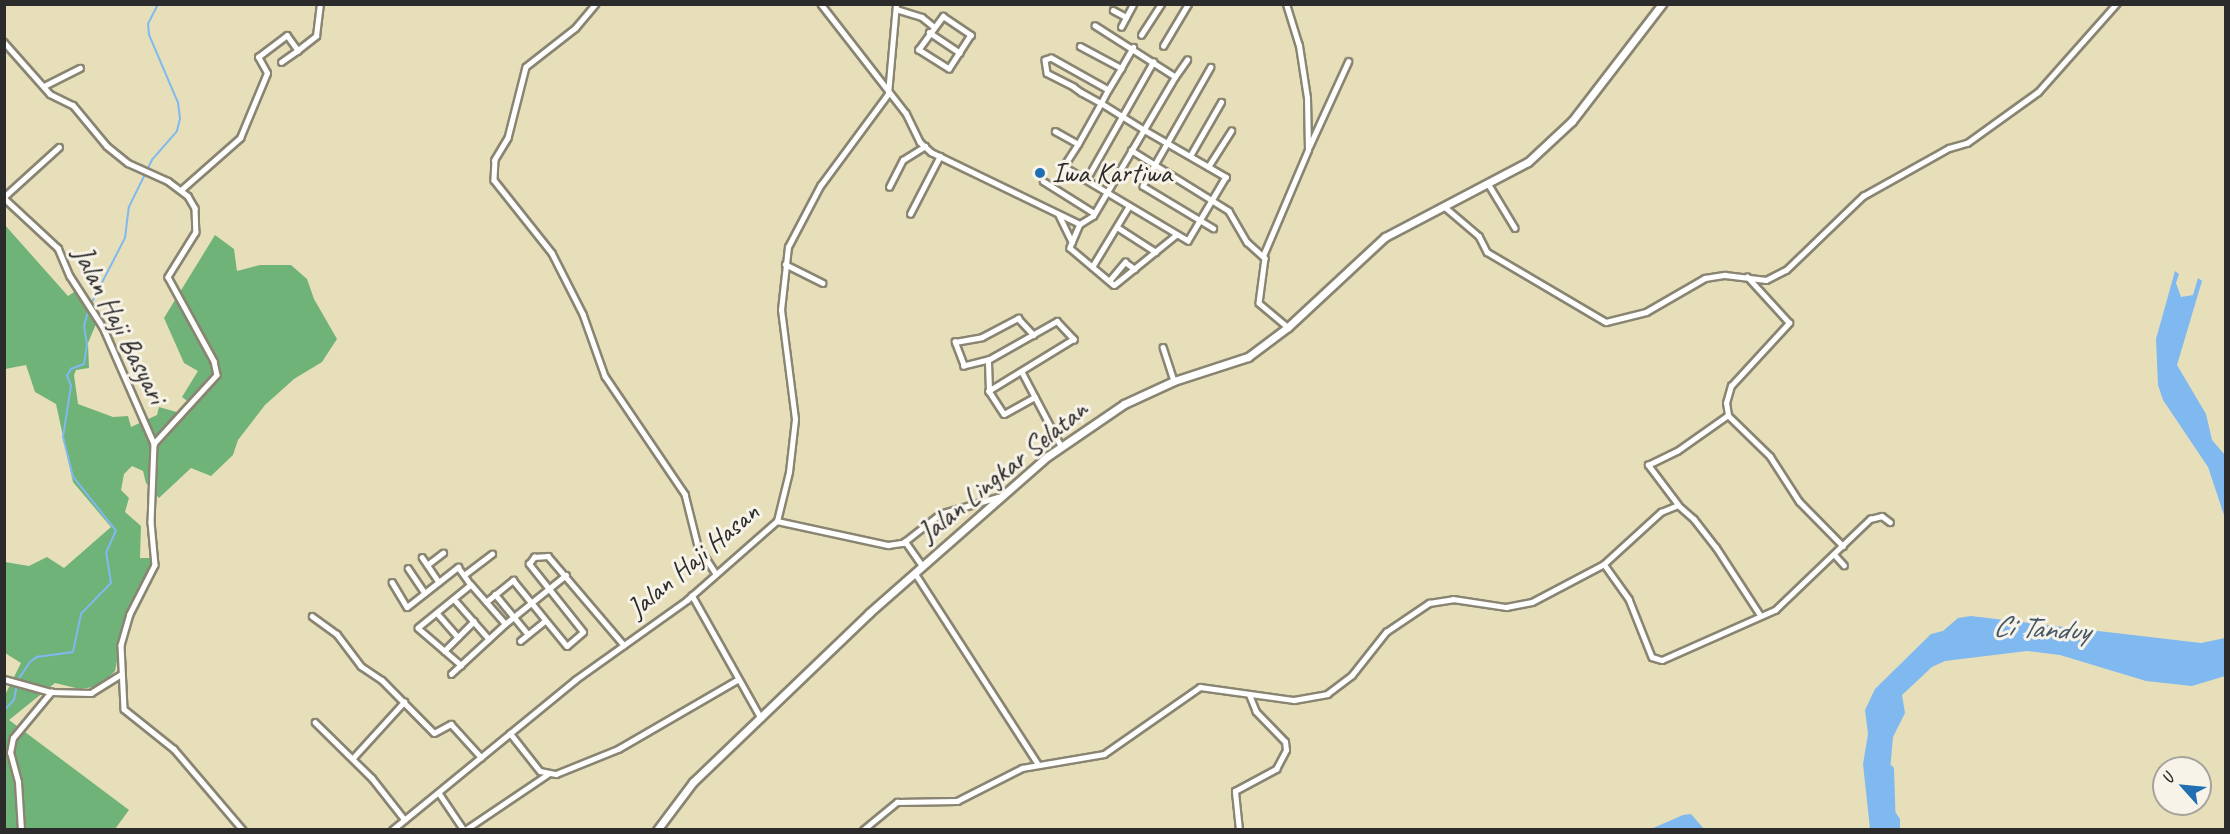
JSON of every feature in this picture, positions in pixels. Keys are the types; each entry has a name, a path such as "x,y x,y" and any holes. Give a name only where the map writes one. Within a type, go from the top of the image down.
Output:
{"street":[{"path":"281,62 318,33 320,4"},
{"path":"596,4 576,28 526,67 508,138 495,160 494,180 552,253 583,314 605,376 684,494 698,546 716,574"},
{"path":"821,4 888,94 906,113 925,146 940,156 1059,216 1080,224"},
{"path":"1121,27 1133,4"},
{"path":"1141,35 1161,4"},
{"path":"1163,46 1188,4"},
{"path":"1286,4 1299,46 1308,98 1308,150"},
{"name":"Jalan Lingkar Selatan","path":"657,830 693,782 922,565 998,497 1060,446 1124,404 1174,381 1248,357 1288,327 1385,237 1446,208 1528,162 1572,121 1662,4"},
{"path":"1446,208 1479,236 1487,252 1606,322 1646,312 1705,278 1747,277 1766,280 1786,270 1863,196 1949,148 1968,143 2043,88 2115,4"},
{"path":"888,94 896,7 922,17 933,26"},
{"path":"1113,10 1126,17"},
{"path":"943,16 970,35 948,69 919,51 929,32 943,16"},
{"path":"1095,26 1133,47 1175,77"},
{"path":"929,32 960,53"},
{"path":"181,190 240,138 267,73 258,57 287,35 298,50"},
{"path":"4,42 52,95 73,105 107,146 181,190 195,208 197,229 168,277 216,365 218,375 154,444"},
{"path":"1080,46 1121,68"},
{"path":"1108,90 1051,58 1045,60 1047,73 1101,103 1226,177 1188,241 1064,167 1078,144 1101,103 1108,90 1133,47"},
{"path":"1176,235 1116,284 1109,281 1071,250 1080,224 1094,213 1187,60"},
{"path":"1086,180 1153,62"},
{"path":"1288,327 1259,303 1263,256 1348,62"},
{"path":"1212,67 1143,186 1213,228"},
{"path":"44,86 80,68"},
{"path":"1081,92 1088,79"},
{"name":"Jalan Haji Hasan","path":"392,830 510,733 692,595 777,521 789,472 795,419 781,310 785,264 801,218 888,94"},
{"path":"1190,156 1221,102"},
{"path":"1055,131 1078,144"},
{"path":"1208,167 1231,131"},
{"path":"889,187 903,160 925,146"},
{"path":"4,198 59,147"},
{"path":"1131,150 1229,211 1247,242 1263,256"},
{"path":"910,214 940,156"},
{"path":"1043,181 1094,213"},
{"path":"1489,185 1515,228"},
{"name":"Jalan Haji Basyari","path":"4,198 53,241 70,276 92,306 154,444 151,522 155,565 126,627 119,657 125,712 174,749 243,830"},
{"path":"1092,267 1130,207"},
{"path":"1059,216 1072,242"},
{"path":"1117,227 1156,252"},
{"path":"1109,281 1125,262 1135,269"},
{"path":"785,264 824,283"},
{"path":"1747,277 1789,323 1731,386 1726,403 1728,415 1770,456 1799,501 1843,546"},
{"path":"989,391 1074,338 1058,321 1034,335 988,360 964,366 955,342 982,337 1018,318 1034,335"},
{"path":"1163,347 1174,381"},
{"path":"988,360 989,391 1004,414 1035,397"},
{"path":"1022,372 1060,446"},
{"path":"1728,415 1677,451 1648,465 1678,505 1694,519 1716,547 1761,616"},
{"path":"777,521 888,545 905,541 940,514 998,497"},
{"path":"863,830 897,802 957,801 1022,768 1104,754 1200,687 1294,700 1327,694 1352,675 1386,632 1429,603 1453,599 1506,607 1524,604 1604,564 1661,512 1678,505"},
{"path":"1604,564 1629,599 1655,660 1761,616 1794,595 1870,519 1882,516 1890,522"},
{"path":"905,541 922,565"},
{"path":"428,565 443,553"},
{"path":"464,575 492,554"},
{"path":"1834,554 1844,566"},
{"path":"486,602 513,580 564,646 583,632 530,567 529,561 534,557 548,556 624,645"},
{"path":"422,557 439,582"},
{"path":"392,582 407,607 458,567 505,624"},
{"path":"408,568 425,593"},
{"path":"915,573 1038,764"},
{"path":"451,674 513,617 566,575"},
{"path":"461,665 418,632 419,626 471,585"},
{"path":"495,594 528,634"},
{"path":"692,595 723,646 736,680 761,718"},
{"path":"454,599 489,639"},
{"path":"437,613 458,637"},
{"path":"312,616 337,633 362,666 404,702 434,733 451,724 481,757"},
{"path":"444,651 474,621"},
{"path":"520,641 545,621"},
{"path":"4,679 51,692 91,693 120,675"},
{"path":"439,792 464,830 548,774 574,769 618,749 736,680"},
{"path":"21,830 18,782 11,744 51,692"},
{"path":"1239,830 1235,791 1276,769 1286,750 1285,742 1256,712 1249,695"},
{"path":"353,758 404,702"},
{"path":"315,722 353,758 405,820"},
{"path":"510,733 540,771 548,774"}],"green space":[{"path":"4,224 68,296 77,290 96,324 88,343 89,368 76,370 74,375 78,404 113,417 128,416 131,427 157,415 159,407 187,415 194,406 182,397 198,371 184,363 164,318 215,235 234,249 237,271 260,265 291,265 307,279 314,299 337,339 322,362 294,379 265,405 238,440 233,455 211,476 191,468 159,498 146,483 143,471 132,466 124,474 121,490 129,498 125,512 141,526 140,558 150,558 150,571 125,621 115,671 100,686 80,689 55,683 9,720 129,810 115,829 5,829 5,695 21,663 5,653 5,562 29,566 47,557 64,568 111,527 73,482 56,404 35,392 26,365 5,369"}],"water":[{"path":"2175,271 2179,274 2176,283 2181,297 2193,295 2198,278 2202,281 2177,365 2206,414 2212,440 2225,455 2225,518 2208,467 2163,400 2158,385 2156,339"},
{"path":"1971,616 2201,643 2225,638 2225,676 2192,686 2146,681 2060,655 2027,651 1945,661 1932,667 1902,695 1905,713 1893,737 1888,793 1890,804 1900,819 1900,829 1870,829 1863,764 1868,734 1865,710 1875,689 1931,634 1943,631 1958,618"},
{"path":"1691,814 1704,829 1651,829 1683,815"}],"waterway":[{"path":"91,304 125,238 129,207 152,160 177,131 180,119 178,103 149,35 148,24 158,4"},
{"path":"4,711 14,700 18,680 30,662 37,657 73,652 81,614 111,583 106,553 116,531 73,477 63,437 71,386 67,376 71,369 84,364 87,345 84,326 89,308"},
{"name":"Ci Tanduy","path":"1889,769 1891,830"}],"place":[{"name":"Iwa Kartiwa","path":"1040,173"}]}
